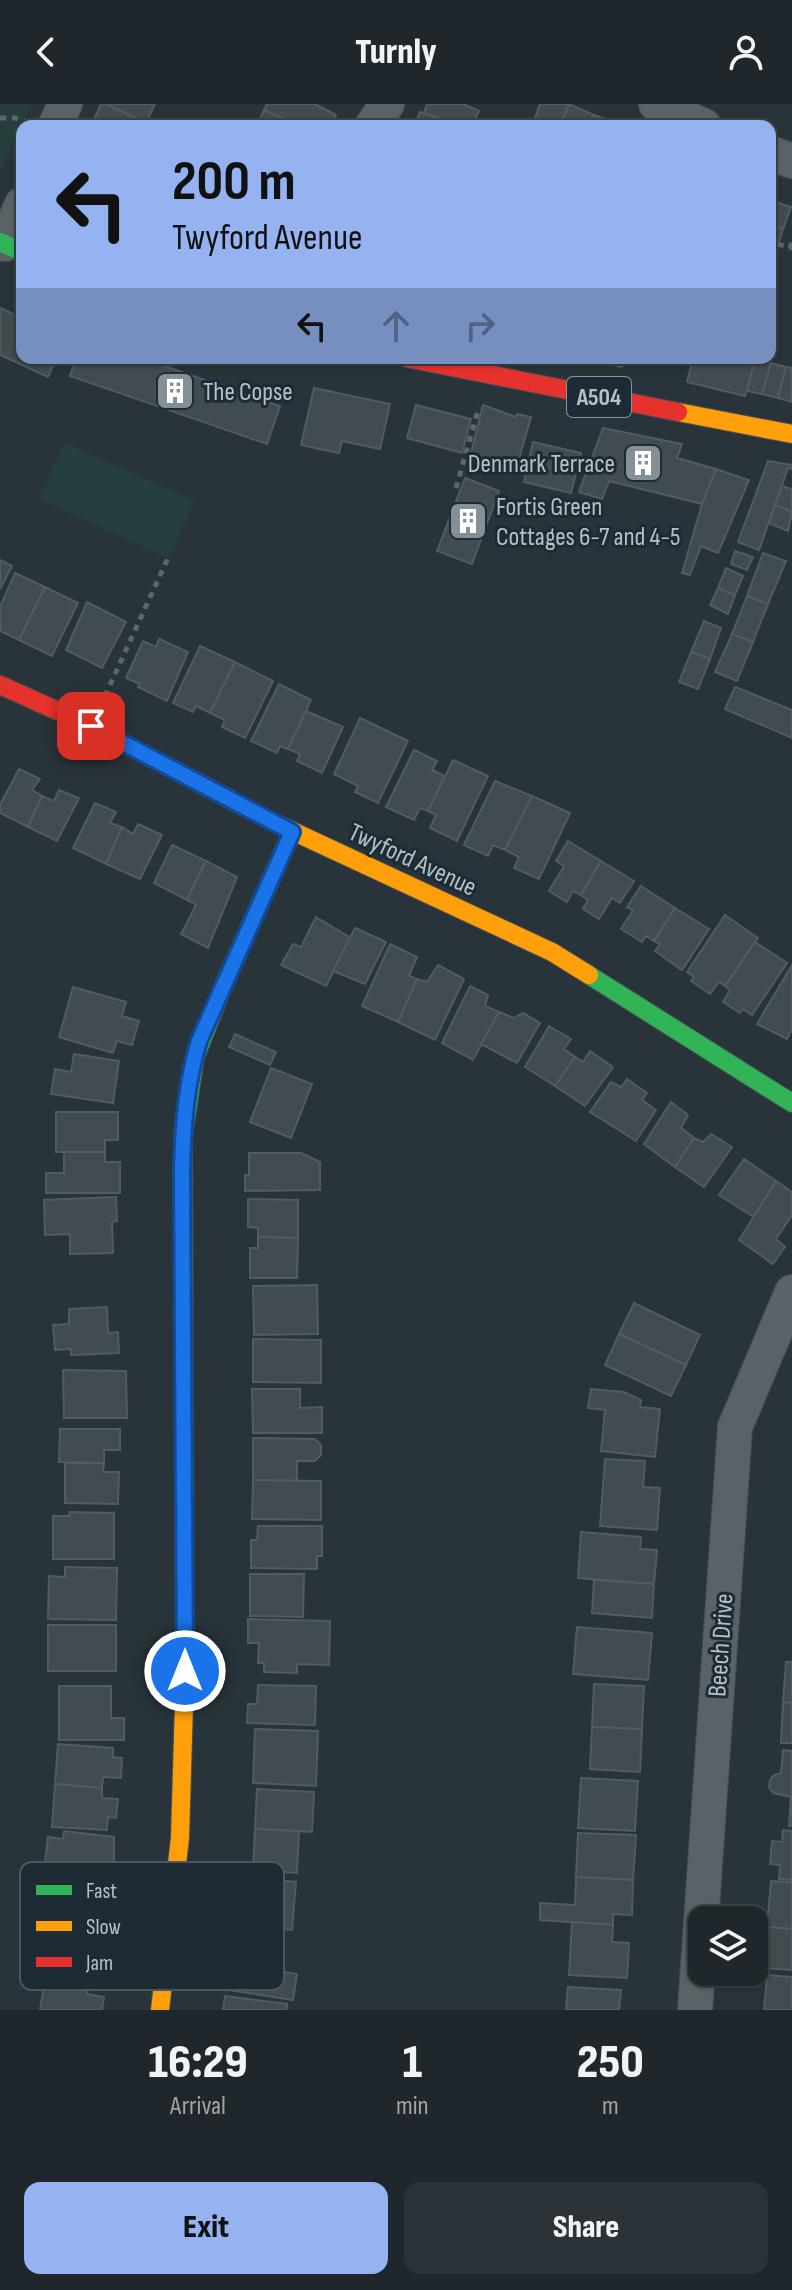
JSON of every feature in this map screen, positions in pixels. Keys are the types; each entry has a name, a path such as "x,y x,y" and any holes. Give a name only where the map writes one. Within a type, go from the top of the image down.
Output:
{"street":[{"path":"656,104 691,120"},
{"path":"9,246 16,223"},
{"name":"A504","path":"435,364 792,434"},
{"name":"Twyford Avenue","path":"0,685 91,726 292,832 552,952 792,1103"},
{"path":"177,1862 185,1703 184,1110 189,1074 204,1028 292,832"},
{"name":"Beech Drive","path":"695,2010 735,1427 792,1292"},
{"path":"160,2010 162,1990"}],"path":[{"path":"0,118 21,120"},
{"path":"778,244 790,248 792,243"},
{"path":"456,488 487,375"},
{"path":"91,726 168,558"}],"green space":[{"path":"0,104 32,105 25,120 16,120 16,138 0,171"},
{"path":"65,443 195,501 168,558 39,499"}],"building":[{"path":"101,104 106,104 140,120 94,120"},
{"path":"106,104 155,104 147,120 140,120"},
{"path":"267,104 315,104 336,115 333,120 285,120 264,110"},
{"path":"427,104 463,104 479,111 475,120 443,120 424,113"},
{"path":"540,104 569,104 562,120 534,120"},
{"path":"569,104 594,115 592,120 562,120"},
{"path":"264,110 285,120 260,120"},
{"path":"420,112 443,120 417,120"},
{"path":"594,115 608,120 592,120"},
{"path":"776,202 791,207 783,229 776,227"},
{"path":"776,227 783,229 776,252"},
{"path":"0,308 16,315 16,362 0,355"},
{"path":"20,364 53,364 48,377"},
{"name":"The Copse","path":"74,364 158,364 280,406 267,444 70,376"},
{"path":"692,364 754,364 745,396 687,382"},
{"path":"754,364 771,364 762,394 747,391"},
{"path":"771,364 786,367 778,398 762,394"},
{"path":"786,367 792,368 792,402 778,398"},
{"path":"314,388 390,404 380,449 342,441 339,453 301,445"},
{"path":"416,405 471,419 462,453 407,438"},
{"path":"483,405 516,417 517,414 531,417 515,473 469,461"},
{"name":"Denmark Terrace","path":"603,428 682,444 677,458 716,469 702,504 609,481 602,499 579,492"},
{"path":"533,442 581,453 571,493 524,482"},
{"path":"768,461 792,465 792,469 788,468 759,550 738,542"},
{"path":"716,469 749,480 718,553 701,546 690,575 682,573 702,504"},
{"name":"Fortis Green Cottages 6-7 and 4-5","path":"465,478 499,491 472,564 437,551"},
{"path":"782,486 792,489 792,512 775,505"},
{"path":"775,505 792,512 788,531 769,523"},
{"path":"735,551 753,557 747,570 731,564"},
{"path":"763,553 786,561 768,604 747,596"},
{"path":"0,560 12,566 0,589"},
{"path":"726,568 743,576 735,595 718,588"},
{"path":"15,573 45,587 19,640 0,631 0,607"},
{"path":"45,587 78,603 52,656 19,640"},
{"path":"718,588 735,595 728,614 710,605"},
{"path":"747,596 768,604 753,642 732,634"},
{"path":"87,602 126,622 102,668 66,650"},
{"path":"704,621 721,628 710,659 691,652"},
{"path":"732,634 753,642 737,681 715,672"},
{"path":"159,639 188,652 167,701 126,678 143,641 156,647"},
{"path":"200,646 235,662 210,713 196,706 193,712 173,703"},
{"path":"691,652 710,659 698,689 679,682"},
{"path":"235,662 273,681 245,738 222,727 225,720 210,713"},
{"path":"279,684 311,700 288,749 280,746 277,753 251,741"},
{"path":"735,687 792,710 792,738 725,709"},
{"path":"306,711 343,727 322,773 297,761 300,754 288,749"},
{"path":"360,718 408,741 378,803 355,792 358,786 334,774"},
{"path":"414,750 437,761 432,770 445,776 428,811 420,808 414,820 386,807"},
{"path":"453,760 488,776 457,841 430,828 436,815 428,811"},
{"path":"19,769 40,779 32,790 42,796 28,827 0,813 0,805"},
{"path":"495,781 532,796 505,850 493,845 488,856 464,845"},
{"path":"59,790 79,798 57,841 28,827 42,796 54,801"},
{"path":"532,796 570,813 539,879 514,868 519,857 505,850"},
{"path":"95,803 116,812 110,823 122,827 106,864 73,848"},
{"path":"138,824 162,835 140,879 106,864 122,827 133,834"},
{"path":"568,841 601,861 581,895 573,891 567,902 549,891 564,866 556,861"},
{"path":"172,845 206,861 187,900 154,883"},
{"path":"206,861 237,877 208,948 181,934 196,905 187,900"},
{"path":"601,861 634,881 620,903 612,898 599,919 583,909 588,900 581,895"},
{"path":"641,886 675,908 654,941 646,936 642,942 621,929 633,910 627,907"},
{"path":"675,908 709,929 682,970 655,951 660,944 654,941"},
{"path":"725,915 758,938 725,986 719,982 710,994 691,981 694,977 687,972"},
{"path":"316,917 351,938 326,986 281,965 293,944 301,947"},
{"path":"355,928 386,942 365,984 333,971"},
{"path":"755,942 787,963 752,1015 743,1009 740,1013 723,1002 730,990 725,986"},
{"path":"390,944 417,957 409,976 417,979 398,1022 362,1006"},
{"path":"438,965 464,979 435,1040 398,1022 417,979 427,982"},
{"path":"792,965 792,1029 787,1039 757,1024"},
{"path":"470,986 488,995 485,1006 499,1012 473,1060 442,1043"},
{"path":"73,987 126,1002 122,1016 139,1021 132,1045 117,1041 113,1053 59,1037"},
{"path":"499,1012 514,1018 523,1013 540,1023 517,1063 481,1044"},
{"path":"549,1026 571,1039 564,1049 575,1057 555,1086 525,1067"},
{"path":"235,1034 276,1052 270,1065 229,1047"},
{"path":"590,1051 613,1067 585,1106 555,1086 575,1057 583,1062"},
{"path":"74,1054 119,1061 113,1103 51,1094 55,1069 71,1072"},
{"path":"271,1068 312,1084 291,1138 250,1122"},
{"path":"627,1079 647,1093 642,1100 656,1110 636,1141 590,1112 611,1082 621,1087"},
{"path":"671,1102 688,1115 681,1128 694,1138 675,1167 644,1144"},
{"path":"56,1112 118,1112 118,1140 105,1140 105,1152 56,1152"},
{"path":"711,1134 732,1147 704,1187 675,1167 694,1138 703,1142"},
{"path":"64,1152 105,1152 105,1162 120,1162 120,1193 46,1193 46,1173 64,1173"},
{"path":"249,1153 301,1153 320,1162 320,1190 245,1191"},
{"path":"744,1159 776,1181 754,1217 719,1195"},
{"path":"776,1181 792,1192 792,1215 776,1239 785,1247 773,1264 739,1240"},
{"path":"116,1197 117,1221 112,1222 113,1253 70,1254 70,1234 45,1235 44,1200"},
{"path":"248,1199 298,1200 298,1238 258,1237 258,1228 248,1227"},
{"path":"258,1237 298,1238 297,1278 250,1278 250,1248 258,1248"},
{"path":"317,1285 318,1334 254,1335 253,1286"},
{"path":"634,1303 700,1335 686,1365 619,1334"},
{"path":"107,1307 108,1333 118,1332 119,1353 71,1355 71,1349 55,1350 53,1325 69,1324 69,1309"},
{"path":"619,1334 686,1365 671,1396 605,1365"},
{"path":"253,1339 321,1340 321,1383 253,1382"},
{"path":"63,1370 126,1371 127,1418 64,1418"},
{"path":"252,1389 300,1389 300,1408 322,1407 322,1433 253,1433"},
{"path":"591,1389 624,1392 641,1400 640,1407 660,1409 655,1457 601,1451 605,1410 588,1408"},
{"path":"60,1429 120,1429 120,1450 104,1450 104,1463 59,1462"},
{"path":"253,1438 315,1439 321,1445 321,1455 315,1461 297,1461 297,1481 253,1480"},
{"path":"605,1459 645,1461 643,1487 660,1488 657,1530 600,1526"},
{"path":"65,1463 104,1463 103,1472 119,1472 118,1504 65,1503"},
{"path":"253,1480 321,1481 321,1520 252,1519"},
{"path":"70,1512 114,1513 114,1559 53,1559 53,1516 69,1516"},
{"path":"258,1526 322,1526 322,1556 317,1556 317,1569 251,1568 251,1540 257,1540"},
{"path":"581,1532 641,1537 640,1549 657,1550 654,1584 578,1578"},
{"path":"65,1567 117,1568 116,1620 48,1619 49,1576 65,1577"},
{"path":"250,1574 304,1574 303,1617 250,1616"},
{"path":"594,1580 654,1584 652,1618 592,1613"},
{"path":"248,1619 330,1621 329,1665 297,1664 297,1673 264,1672 264,1663 258,1663 259,1643 248,1643"},
{"path":"48,1625 116,1625 116,1671 48,1671"},
{"path":"577,1627 652,1633 648,1680 573,1674"},
{"path":"786,1662 792,1662 792,1703 783,1702"},
{"path":"594,1684 644,1686 642,1729 592,1727"},
{"path":"258,1685 316,1686 315,1725 247,1723 248,1704 257,1704"},
{"path":"59,1686 111,1686 111,1718 124,1718 124,1740 59,1740"},
{"path":"783,1702 792,1703 792,1743 781,1743"},
{"path":"592,1727 642,1729 640,1772 590,1769"},
{"path":"255,1729 318,1731 316,1786 253,1783"},
{"path":"58,1744 113,1748 113,1757 122,1758 121,1778 103,1777 102,1788 55,1784"},
{"path":"783,1750 792,1751 792,1826 789,1826 791,1797 773,1793 769,1787 774,1775 781,1773"},
{"path":"581,1778 638,1781 635,1831 578,1828"},
{"path":"55,1784 102,1788 102,1798 118,1799 116,1818 108,1817 107,1830 52,1827"},
{"path":"257,1789 314,1792 312,1832 255,1829"},
{"path":"255,1829 299,1831 297,1873 284,1872 284,1862 253,1862"},
{"path":"783,1830 792,1831 792,1880 779,1879 780,1865 770,1864 772,1841 782,1842"},
{"path":"64,1831 114,1837 114,1862 45,1862 48,1837 63,1839"},
{"path":"578,1833 636,1835 633,1880 576,1877"},
{"path":"576,1877 633,1880 632,1915 613,1914 613,1925 540,1920 540,1903 575,1905"},
{"path":"284,1881 296,1882 292,1930 284,1929"},
{"path":"771,1881 792,1882 792,1929 768,1927"},
{"path":"572,1922 613,1925 612,1942 629,1943 627,1978 569,1975"},
{"path":"768,1927 792,1929 792,1970 768,1968"},
{"path":"284,1972 297,1974 293,2000 228,1990 284,1990"},
{"path":"768,1975 792,1977 792,2010 764,2010"},
{"path":"568,1987 621,1990 619,2010 566,2010"},
{"path":"43,1990 88,1990 87,1994 104,1997 102,2010 40,2010"},
{"path":"225,1996 287,2004 287,2010 223,2010"}],"traffic: fast":[{"path":"0,242 16,249"},
{"path":"589,975 792,1103"},
{"path":"185,1670 183,1137 195,1057 223,987"}],"traffic: slow":[{"path":"678,412 792,434"},
{"path":"273,822 552,952 589,975"},
{"path":"177,1862 185,1670"},
{"path":"160,2010 162,1990"}],"traffic: jam":[{"path":"437,364 678,412"},
{"path":"0,685 91,726 273,822"},
{"path":"223,987 292,832"}],"place":[{"name":"The Copse","path":"175,391"},
{"name":"Denmark Terrace","path":"643,463"},
{"name":"Fortis Green Cottages 6-7 and 4-5","path":"468,521"}],"route":[{"path":"91,726 292,832 199,1041 189,1074 184,1110 185,1671"}]}
